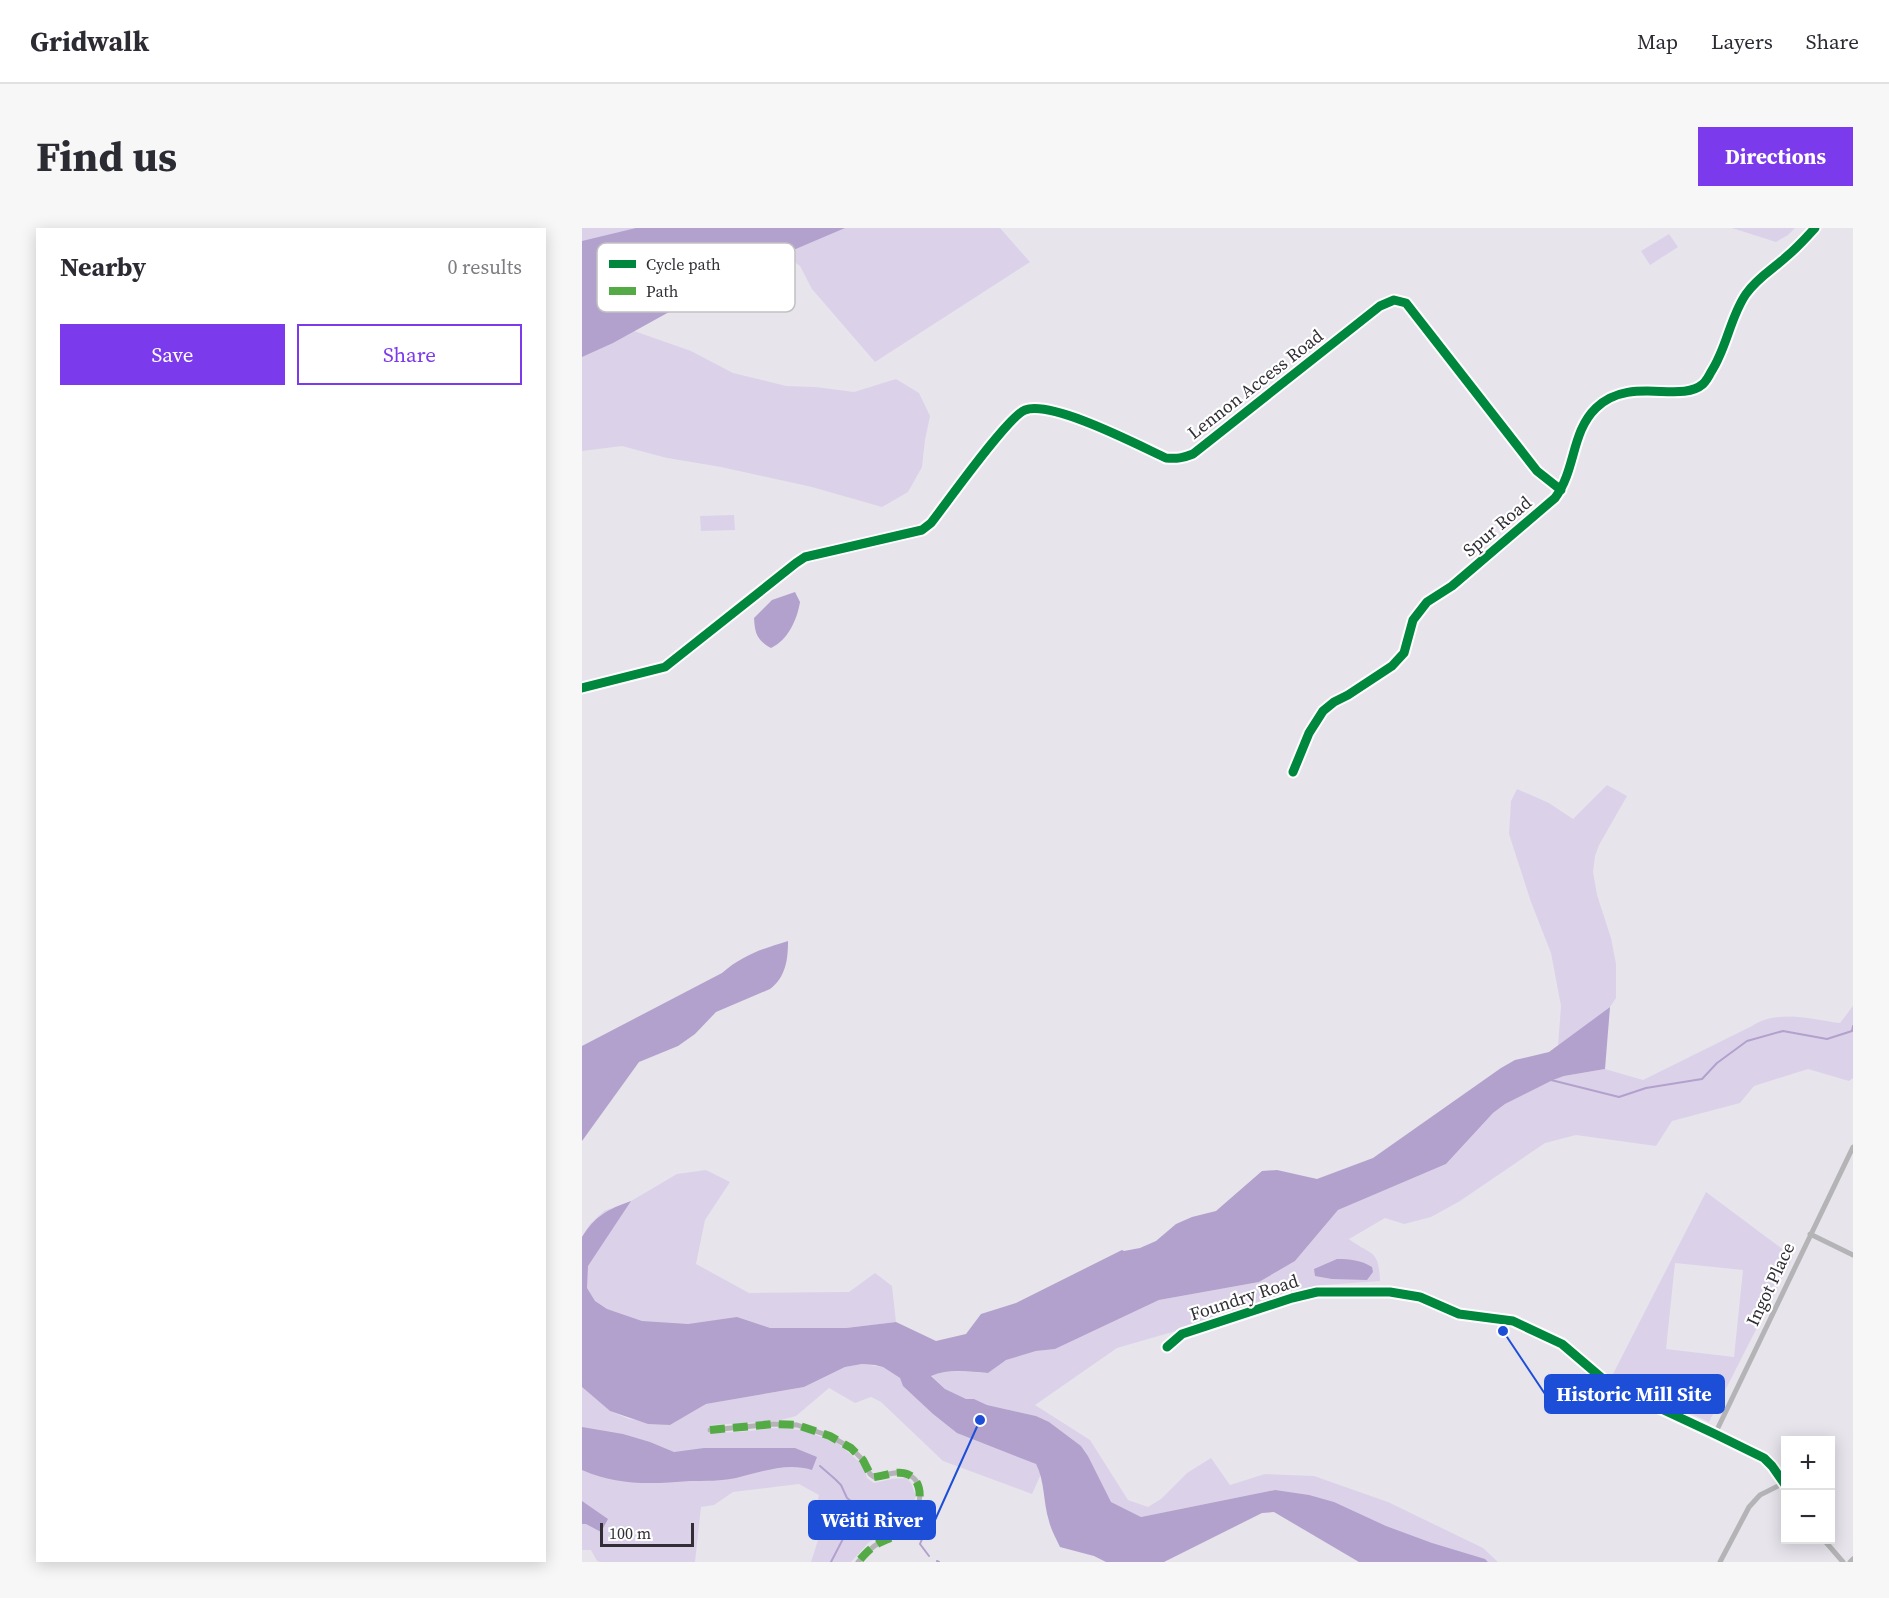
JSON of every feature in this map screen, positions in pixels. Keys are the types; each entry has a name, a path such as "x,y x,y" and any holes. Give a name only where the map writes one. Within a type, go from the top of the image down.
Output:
{"street":[{"name":"Spur Road","path":"1293,772 1309,733 1323,711 1392,666 1404,653 1413,620 1427,602 1452,586 1544,508 1561,490 1569,470 1578,434 1594,409 1611,396 1622,392 1688,391 1703,384 1722,352 1745,295 1762,274 1785,258 1815,228"},
{"name":"Lennon Access Road","path":"582,688 665,667 805,557 922,530 931,523 1014,417 1026,409 1035,407 1050,410 1096,426 1167,458 1185,457 1193,454 1380,306 1394,300 1406,303 1537,471 1561,490"},
{"name":"Ingot Place","path":"1715,1434 1853,1147"},
{"path":"1810,1234 1853,1255"},
{"name":"Foundry Road","path":"1167,1347 1182,1334 1317,1292 1404,1293 1420,1297 1459,1314 1513,1321 1562,1344 1610,1385 1764,1458 1781,1478"},
{"path":"710,1430 774,1424 797,1425 830,1436 851,1448 863,1460 874,1477 905,1472 912,1477 920,1492 920,1499 908,1528 876,1544 858,1562"},
{"path":"1720,1562 1749,1507 1760,1495 1781,1486"},
{"path":"1828,1544 1843,1562"}],"shaded area":[{"path":"582,228 1000,228 1030,262 875,362 812,289 800,266 795,262 795,243 597,243 597,312 669,312 634,331 691,351 733,373 786,386 854,392 896,379 919,393 930,416 922,467 908,492 882,507 812,487 667,458 622,446 582,451"},
{"path":"636,228 845,228 795,249 795,243 597,243 597,312 669,312 613,343 582,357 582,241"},
{"path":"1732,228 1795,228 1776,242"},
{"path":"1669,234 1678,247 1650,265 1641,251"},
{"path":"734,515 735,530 701,531 700,516"},
{"path":"795,592 800,602 797,616 787,635 771,648 758,636 754,618 772,600"},
{"path":"1607,785 1627,796 1599,845 1593,872 1616,964 1616,998 1610,1007 1558,1046 1561,1006 1551,953 1531,902 1509,834 1511,801 1517,789 1549,803 1573,819"},
{"path":"788,941 783,973 770,989 716,1012 695,1034 678,1046 639,1062 582,1141 582,1046 722,973 745,957"},
{"path":"1853,1006 1853,1078 1849,1081 1808,1069 1754,1086 1740,1103 1672,1121 1656,1146 1576,1135 1545,1143 1460,1201 1431,1217 1404,1224 1385,1218 1349,1239 1376,1258 1380,1281 1293,1290 1186,1328 1117,1348 1035,1405 1090,1440 1128,1500 1148,1507 1161,1499 1187,1473 1211,1458 1230,1485 1265,1474 1314,1476 1388,1502 1483,1548 1498,1562 1413,1562 1275,1490 1141,1517 1111,1503 1081,1446 1036,1416 987,1405 974,1399 966,1400 945,1389 931,1375 952,1371 988,1373 1005,1360 1036,1351 1055,1349 1159,1300 1259,1282 1295,1261 1338,1210 1446,1164 1493,1113 1505,1104 1553,1080 1605,1069 1643,1080 1762,1021 1794,1017 1840,1023"},
{"path":"1610,1007 1605,1069 1564,1076 1505,1104 1493,1113 1446,1164 1338,1210 1295,1261 1259,1282 1159,1300 1055,1349 1036,1351 1006,1360 988,1373 952,1371 931,1376 945,1389 966,1399 974,1399 987,1405 1036,1416 1049,1422 1081,1446 1111,1502 1141,1517 1275,1490 1309,1495 1334,1502 1386,1526 1485,1559 1488,1562 1359,1562 1274,1512 1262,1513 1164,1562 1106,1562 1094,1556 1060,1547 1047,1514 1041,1477 1036,1464 957,1433 903,1386 900,1378 883,1367 875,1365 862,1364 845,1367 804,1387 706,1404 670,1425 648,1424 610,1411 582,1387 582,1237 592,1223 603,1214 631,1201 588,1266 587,1288 595,1301 607,1309 642,1321 688,1324 737,1317 770,1328 846,1328 896,1322 936,1341 966,1334 981,1314 1016,1303 1122,1250 1140,1248 1156,1241 1176,1224 1216,1211 1262,1171 1277,1170 1317,1179 1373,1158 1501,1068 1515,1060 1549,1052"},
{"path":"706,1170 730,1182 705,1220 696,1264 749,1293 849,1292 875,1273 892,1286 896,1322 591,1350 582,1237 590,1224 604,1211 631,1201 677,1174"},
{"path":"1706,1192 1793,1257 1709,1422 1612,1376","holes":["1675,1263 1743,1270 1734,1357 1666,1349"]},
{"path":"1337,1259 1364,1263 1372,1267 1373,1272 1367,1280 1315,1276 1314,1269"},
{"path":"862,1364 883,1367 900,1378 904,1386 942,1421 1036,1464 1041,1474 1032,1494 943,1461 881,1402 871,1397 855,1403 829,1388 796,1416 777,1421 711,1425 710,1433 774,1428 802,1430 836,1442 862,1464 867,1478 874,1483 906,1478 911,1483 916,1496 903,1528 869,1542 851,1562 811,1562 821,1531 828,1523 815,1512 819,1495 799,1484 733,1492 714,1505 701,1507 695,1562 600,1562 591,1550 582,1550 582,1387 610,1411 629,1419 670,1425 706,1404 804,1387 845,1367"},
{"path":"582,1427 623,1434 674,1452 704,1448 795,1448 817,1457 812,1470 783,1467 713,1481 648,1483 622,1481 582,1470"},
{"path":"582,1501 608,1519 601,1532 582,1524"}],"waterway":[{"path":"1551,1080 1619,1097 1646,1088 1702,1079 1717,1063 1747,1041 1783,1031 1827,1039 1852,1031 1853,1026"},
{"path":"820,1466 841,1485 847,1498 856,1505 873,1510 898,1503 909,1504"},
{"path":"926,1509 933,1514 930,1526 920,1544 929,1556"},
{"path":"831,1562 845,1535"}],"marked path":[{"path":"710,1430 774,1424 797,1425 830,1436 851,1448 863,1460 874,1477 899,1473 914,1478 918,1484 919,1499 912,1522 901,1533 873,1547 858,1562"}],"cycle path":[{"path":"1293,772 1309,733 1323,711 1392,666 1404,653 1413,620 1427,602 1452,586 1555,498 1567,476 1582,428 1596,408 1609,398 1624,393 1681,392 1703,384 1721,353 1746,294 1815,228"},
{"path":"582,688 665,667 805,557 922,530 931,523 1005,428 1025,410 1054,411 1074,417 1166,458 1193,454 1380,306 1394,300 1406,303 1537,471 1561,490"},
{"path":"1167,1347 1182,1334 1317,1292 1390,1292 1420,1297 1459,1314 1513,1321 1562,1344 1610,1385 1764,1458 1781,1479"}],"place":[{"name":"Historic Mill Site","path":"1503,1331"},
{"name":"Wēiti River","path":"980,1420"}]}
